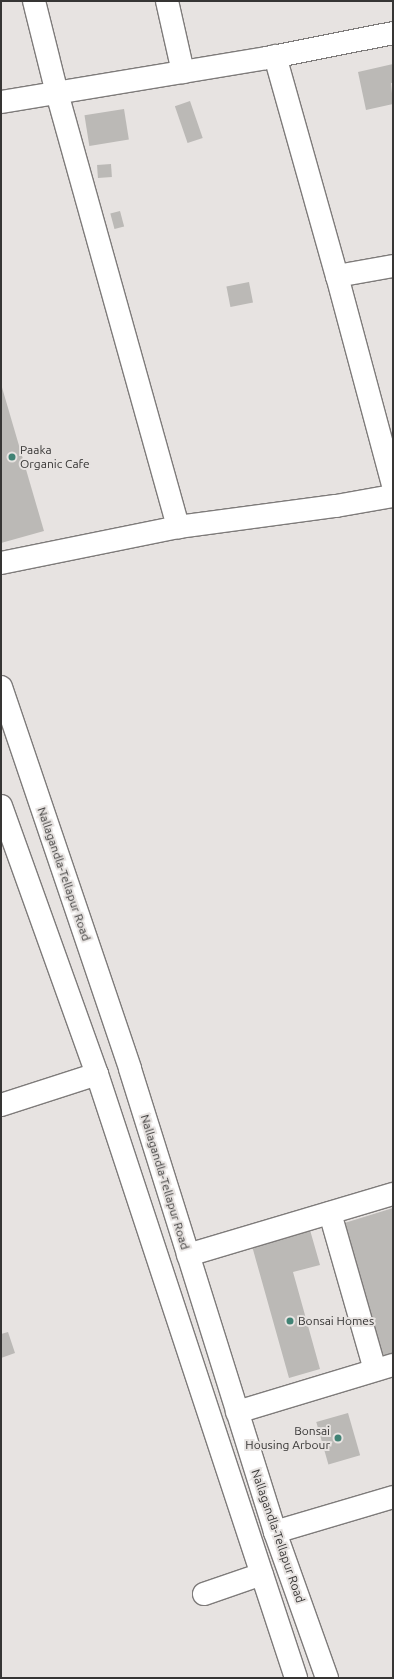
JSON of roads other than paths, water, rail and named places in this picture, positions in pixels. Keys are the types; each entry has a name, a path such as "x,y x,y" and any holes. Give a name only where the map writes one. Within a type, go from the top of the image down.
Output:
{"street":[{"path":"34,1 57,92 178,527"},
{"path":"167,1 182,72"},
{"path":"1,102 275,56 393,33"},
{"path":"275,56 337,276 393,485"},
{"path":"337,276 393,266"},
{"path":"1,563 178,527 336,506 393,496"},
{"name":"Nallagandla-Tellapur Road","path":"1,687 130,1069 275,1532 327,1678"},
{"path":"1,806 98,1074 296,1678"},
{"path":"1,1105 98,1074"},
{"path":"188,1255 393,1194"},
{"path":"237,1412 384,1368 330,1213"},
{"path":"275,1532 393,1497"},
{"path":"204,1594 262,1574"}],"place":[{"name":"Paaka Organic Cafe","path":"12,457"},
{"name":"Bonsai Homes","path":"290,1321"},
{"name":"Bonsai Housing Arbour","path":"338,1438"}]}
